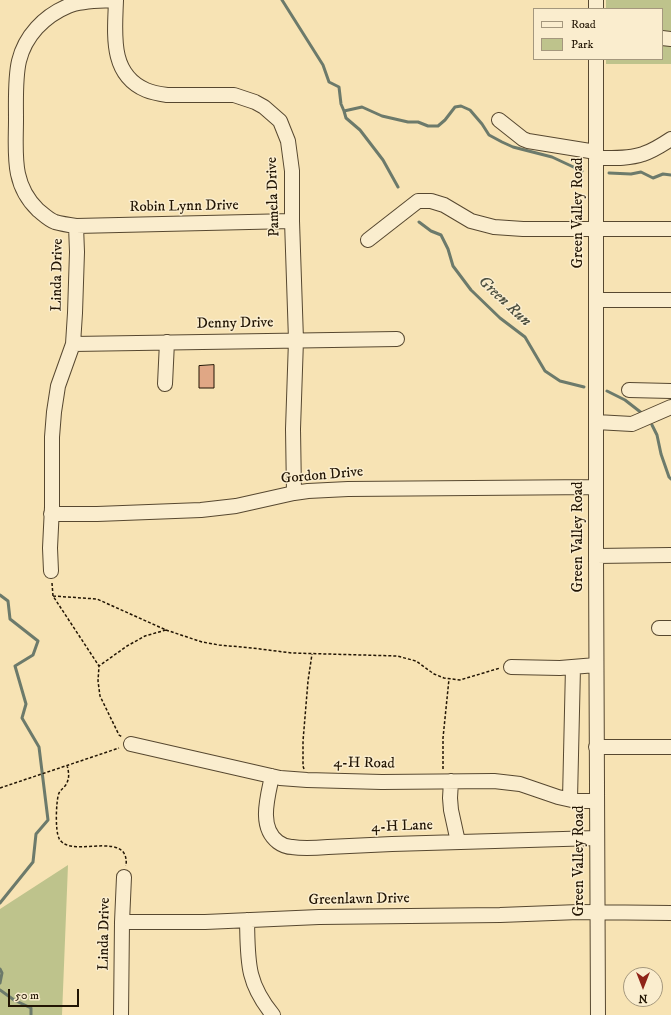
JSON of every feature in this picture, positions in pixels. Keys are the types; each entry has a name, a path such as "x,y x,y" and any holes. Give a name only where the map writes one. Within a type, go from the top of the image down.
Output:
{"street":[{"name":"Pamela Drive","path":"116,0 115,37 118,57 121,66 131,81 148,91 167,95 234,95 255,102 264,107 280,121 288,141 292,170 296,340 293,429 294,493"},
{"name":"Linda Drive","path":"51,571 52,437 58,386 73,344 77,252 76,226 54,222 31,202 25,195 21,185 16,163 17,74 22,51 33,32 50,16 68,6 96,1 116,0"},
{"name":"Green Valley Road","path":"596,60 596,748 598,1015"},
{"path":"499,120 528,141 618,158 634,157 643,154 671,139"},
{"path":"368,240 418,201 431,201 444,204 471,220 494,227 523,230 671,229"},
{"name":"Robin Lynn Drive","path":"76,226 292,221"},
{"path":"596,300 671,300"},
{"name":"Denny Drive","path":"73,344 397,338"},
{"path":"165,384 167,342"},
{"path":"629,390 671,391"},
{"path":"596,422 632,424 671,406"},
{"name":"Gordon Drive","path":"51,514 97,514 201,510 236,506 308,491 348,489 596,487"},
{"path":"596,556 671,555"},
{"path":"511,667 560,668 596,665"},
{"path":"570,799 573,667"},
{"name":"4-H Road","path":"131,744 272,776 307,780 382,782 494,781 520,784 558,797 576,801 597,801"},
{"path":"596,748 671,747"},
{"name":"4-H Lane","path":"272,776 266,809 268,826 270,833 274,838 285,846 307,848 597,838"},
{"path":"451,781 451,810 458,842"},
{"name":"Linda Drive","path":"121,1015 124,877"},
{"name":"Greenlawn Drive","path":"122,922 205,922 357,916 579,912 671,913"},
{"path":"247,920 248,953 252,979 259,996 273,1015"}],"path":[{"path":"51,571 53,596 100,666 98,681 100,696 119,735 131,744"},
{"path":"53,596 97,599 166,630 202,642 219,645 292,653 397,656 416,661 434,674 444,678 460,680 495,669 511,667"},
{"path":"100,666 127,646 145,636 166,630"},
{"path":"307,780 303,766 303,741 308,681 312,654"},
{"path":"449,678 443,738 443,774 451,781"},
{"path":"0,788 131,744"},
{"path":"67,766 70,773 68,781 60,792 58,800 57,829 59,838 62,843 67,846 104,846 120,849 124,852 127,862 124,877"}],"green space":[{"path":"606,0 671,0 671,64 606,64 606,60 663,60 663,8 606,8"},
{"path":"68,865 62,1015 0,1015 0,909"}],"building":[{"path":"214,365 214,388 199,388 199,366"}],"waterway":[{"name":"Green Run","path":"282,0 323,65 329,82 339,87 341,104 346,118 360,130 383,160 398,187"},
{"path":"344,111 362,107 382,116 408,122 418,122 428,126 438,126 445,120 455,107 461,106 470,110 489,135 502,142 513,147 552,157 582,171"},
{"path":"609,173 631,174 641,172 653,178 663,174 671,175"},
{"name":"Green Run","path":"419,222 431,231 441,235 448,249 453,266 471,290 500,318 525,337 545,371 560,381 584,387"},
{"name":"Green Run","path":"607,391 625,400 643,414"},
{"name":"Green Run","path":"652,425 657,435 661,454 671,479"},
{"path":"0,595 8,601 10,619 38,641 33,655 15,666 26,704 22,718 39,747 48,820 36,834 33,862 0,903"},
{"path":"0,969 2,973 0,983"},
{"path":"0,990 14,1000 31,1008 31,1015"}]}
